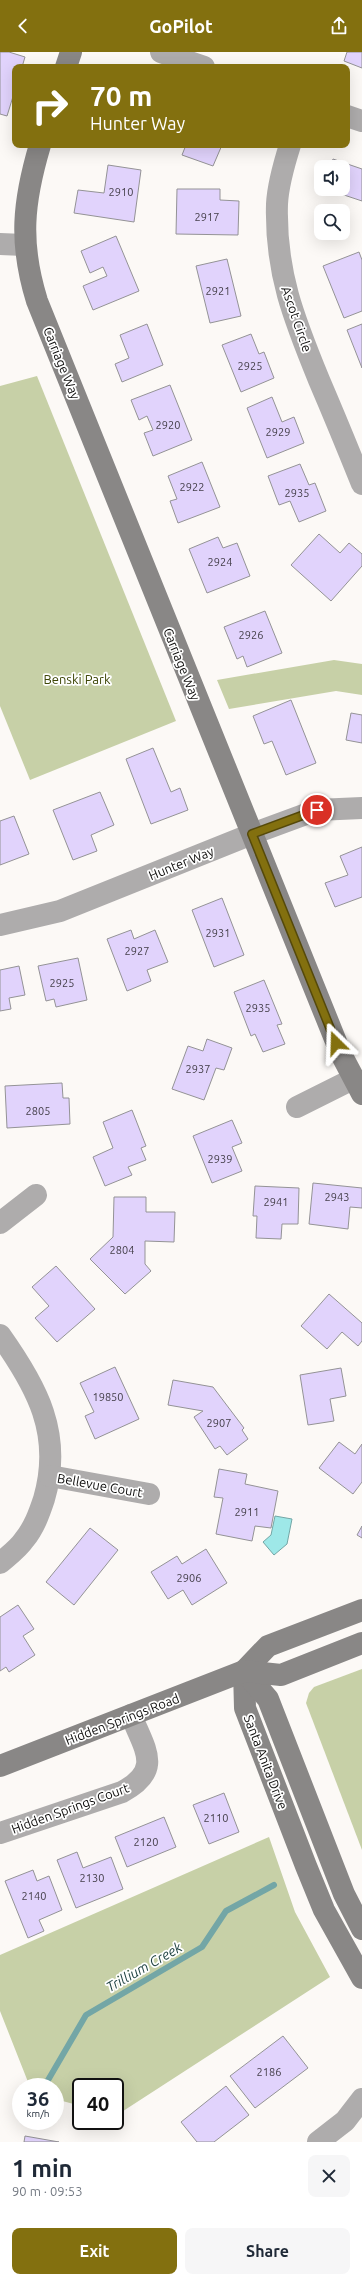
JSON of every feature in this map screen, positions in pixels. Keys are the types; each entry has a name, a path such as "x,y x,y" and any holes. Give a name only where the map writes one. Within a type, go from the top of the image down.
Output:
{"main road":[{"path":"67,64 71,52"},
{"name":"Carriage Way","path":"39,148 26,205 24,245 30,279 54,346 340,1054 357,1086"},
{"name":"Hidden Springs Road","path":"0,1766 244,1671 268,1646 362,1610"},
{"name":"Hidden Springs Road","path":"244,1671 281,1675 362,1643"},
{"name":"Santa Anita Drive","path":"244,1671 268,1699 344,1894 362,1929"},
{"name":"Santa Anita Drive","path":"244,1671 245,1708 303,1859 324,1910 362,1978"}],"street":[{"path":"161,52 195,64"},
{"path":"350,117 362,121"},
{"name":"Ascot Circle","path":"289,148 281,175 277,204 283,280 291,311 362,484"},
{"path":"0,244 24,245"},
{"name":"Hunter Way","path":"0,925 60,911 252,834 317,810 362,808"},
{"name":"Carriage Way","path":"297,1107 357,1086"},
{"path":"0,1222 36,1195"},
{"path":"0,1335 21,1364 38,1399 46,1423 51,1448 50,1476 38,1519 24,1541 0,1563"},
{"name":"Bellevue Court","path":"50,1476 149,1494"},
{"name":"Hidden Springs Court","path":"0,1833 122,1792 137,1784 147,1771 148,1757 132,1715"},
{"path":"318,2142 345,2121 362,2099"}],"green space":[{"name":"Benski Park","path":"37,376 176,721 30,780 0,706 0,386"},
{"path":"334,660 362,664 362,695 336,691 229,709 217,680"},
{"path":"362,1669 362,1850 306,1703 309,1693 314,1687"},
{"path":"269,1837 295,1912 330,1977 124,2110 124,2078 72,2078 72,2104 64,2101 64,2078 26,2078 0,2011 0,1955"}],"water":[{"path":"275,1516 292,1519 287,1544 274,1555 263,1542 271,1535"}],"building":[{"path":"0,52 9,52 25,57 23,64 12,64 12,100 7,116 0,114"},
{"path":"347,52 362,52 362,68 344,61"},
{"path":"185,148 221,148 213,166 182,155"},
{"path":"108,165 141,170 134,222 74,213 78,190 104,193"},
{"path":"350,165 362,169 362,201 347,196 350,196"},
{"path":"177,189 220,189 220,200 239,201 238,235 176,234"},
{"path":"116,236 139,291 93,310 83,286 107,276 103,267 90,273 81,251"},
{"path":"359,252 362,260 362,311 344,318 323,266"},
{"path":"227,259 241,316 210,323 196,266"},
{"path":"147,324 163,365 122,382 115,364 129,358 120,335"},
{"path":"362,324 362,368 347,330"},
{"path":"251,334 259,354 264,352 274,378 241,392 222,345"},
{"path":"170,385 192,440 153,456 144,433 153,430 147,416 139,420 131,400"},
{"path":"272,397 282,422 294,417 304,443 267,458 247,408"},
{"path":"202,462 220,507 178,523 170,501 177,499 168,476"},
{"path":"300,464 309,485 315,483 326,511 299,522 290,501 279,505 268,476"},
{"path":"319,534 340,553 349,543 362,554 362,566 331,601 291,565"},
{"path":"218,537 223,548 237,543 250,576 207,593 189,549"},
{"path":"265,611 282,653 247,667 243,656 237,659 224,627"},
{"path":"291,700 316,763 286,775 272,741 264,744 253,716"},
{"path":"351,713 362,715 362,743 346,740"},
{"path":"153,748 171,792 180,788 188,810 151,824 126,759"},
{"path":"100,792 114,825 91,835 97,851 73,860 53,810"},
{"path":"14,816 29,854 0,865 0,821"},
{"path":"362,847 362,897 335,907 325,883 348,875 340,856"},
{"path":"222,898 244,955 214,967 192,910"},
{"path":"131,930 134,939 155,930 168,962 147,970 151,981 127,991 107,939"},
{"path":"78,958 87,1000 56,1007 54,999 46,1001 38,966"},
{"path":"19,966 25,995 9,998 11,1009 0,1011 0,970"},
{"path":"264,980 282,1024 277,1025 285,1044 263,1052 255,1034 251,1036 234,992"},
{"path":"207,1039 232,1048 224,1070 216,1068 204,1100 172,1089 188,1046 203,1051"},
{"path":"62,1083 63,1098 69,1098 70,1124 7,1128 5,1086"},
{"path":"132,1110 146,1146 141,1148 146,1160 128,1167 132,1175 105,1186 93,1157 113,1148 103,1122"},
{"path":"232,1120 242,1143 232,1147 242,1171 212,1183 193,1136"},
{"path":"313,1183 362,1188 362,1208 350,1207 348,1229 309,1224"},
{"path":"255,1186 299,1188 298,1224 282,1224 281,1239 256,1238 257,1216 253,1216"},
{"path":"114,1197 146,1197 146,1212 175,1212 174,1242 145,1241 145,1264 151,1271 125,1294 90,1259 113,1237"},
{"path":"56,1266 95,1309 57,1342 35,1318 49,1306 32,1287"},
{"path":"329,1294 362,1323 362,1341 358,1346 342,1332 327,1349 301,1326"},
{"path":"115,1367 139,1419 95,1439 85,1416 94,1412 80,1383"},
{"path":"341,1368 346,1396 330,1399 334,1421 308,1425 300,1375"},
{"path":"173,1380 213,1387 244,1428 242,1430 248,1439 227,1455 220,1446 215,1449 194,1417 203,1411 168,1405"},
{"path":"339,1442 355,1454 362,1444 362,1482 353,1494 319,1468"},
{"path":"219,1469 247,1474 245,1484 278,1491 271,1528 255,1526 252,1541 216,1534 223,1498 214,1497"},
{"path":"362,1526 362,1538 357,1535"},
{"path":"90,1528 118,1550 74,1605 46,1582"},
{"path":"206,1549 227,1583 192,1605 183,1590 168,1599 151,1572 177,1556 182,1564"},
{"path":"18,1605 34,1629 23,1636 35,1655 9,1672 6,1667 0,1671 0,1617"},
{"path":"224,1793 239,1832 209,1844 193,1805"},
{"path":"164,1817 176,1847 127,1867 115,1837"},
{"path":"77,1852 83,1868 111,1857 123,1889 76,1908 57,1860"},
{"path":"33,1870 37,1881 49,1876 62,1910 39,1920 44,1931 28,1938 5,1881"},
{"path":"283,2036 308,2068 255,2108 230,2076"},
{"path":"226,2086 249,2115 214,2142 197,2142 181,2122"},
{"path":"25,2136 59,2142 24,2142"}],"waterway":[{"name":"Trillium Creek","path":"49,2078 86,2015 202,1947 226,1911 274,1885"}],"route":[{"path":"317,810 252,834 336,1043"}]}
